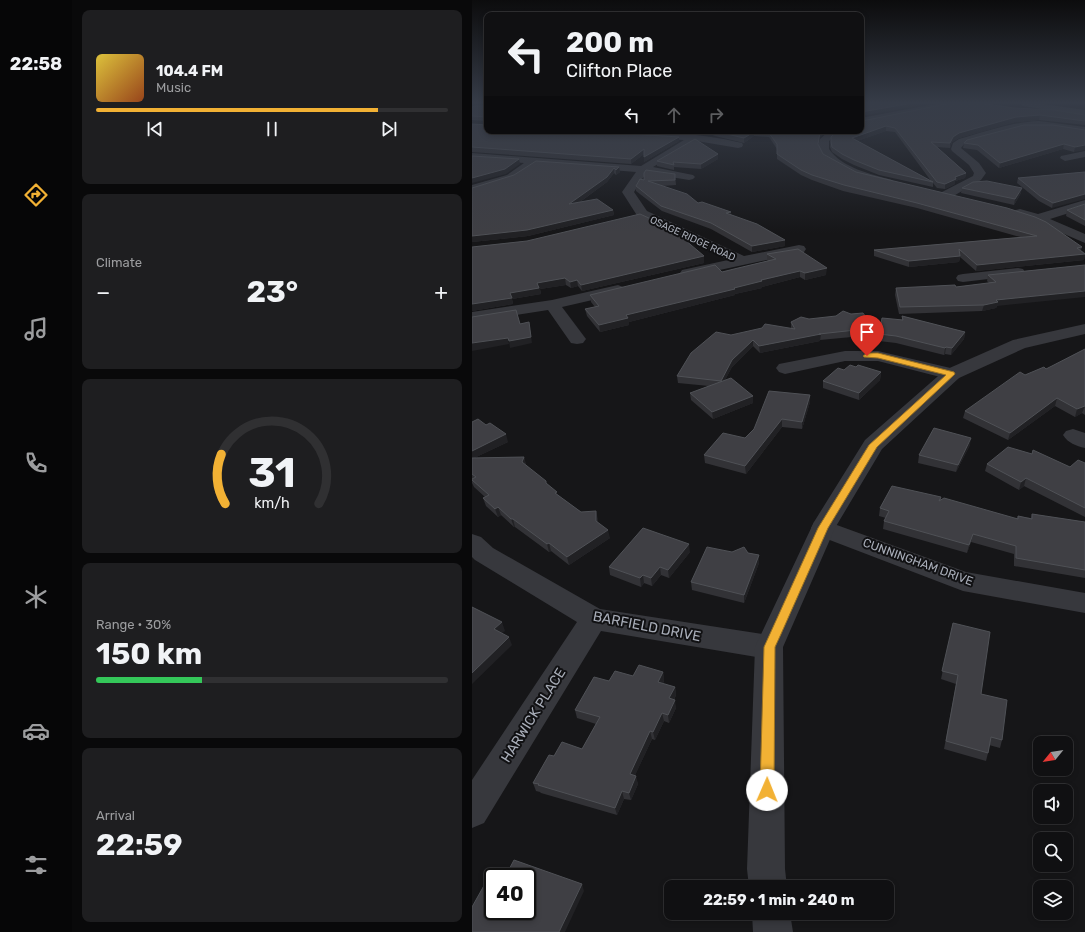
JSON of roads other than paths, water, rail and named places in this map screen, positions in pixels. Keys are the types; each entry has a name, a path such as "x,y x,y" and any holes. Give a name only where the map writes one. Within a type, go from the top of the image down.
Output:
{"street":[{"name":"OSAGE RIDGE ROAD","path":"681,146 643,169 628,192 642,214 740,260"},
{"path":"823,146 828,156 835,162 860,174 903,185"},
{"path":"946,195 977,178 980,173 975,163 962,155 956,149 957,146"},
{"path":"1064,158 1085,154"},
{"path":"472,156 643,169 689,177"},
{"path":"472,189 511,177 536,160"},
{"path":"932,192 962,198"},
{"path":"1038,218 1085,204"},
{"path":"1009,209 1038,218 1085,239"},
{"path":"627,218 642,214"},
{"path":"672,277 740,260 799,249"},
{"path":"963,278 1032,271"},
{"path":"472,317 552,305 635,286"},
{"path":"552,305 577,339"},
{"path":"767,880 766,869 770,647 823,528 873,445 952,374 1019,344 1085,329"},
{"path":"785,368 845,356 878,356 952,374"},
{"name":"CUNNINGHAM DRIVE","path":"823,528 963,581 1085,603"},
{"name":"BARFIELD DRIVE","path":"472,543 484,554 594,619 770,647"},
{"name":"HARWICK PLACE","path":"472,811 594,619"},
{"path":"772,920 773,932"}]}
